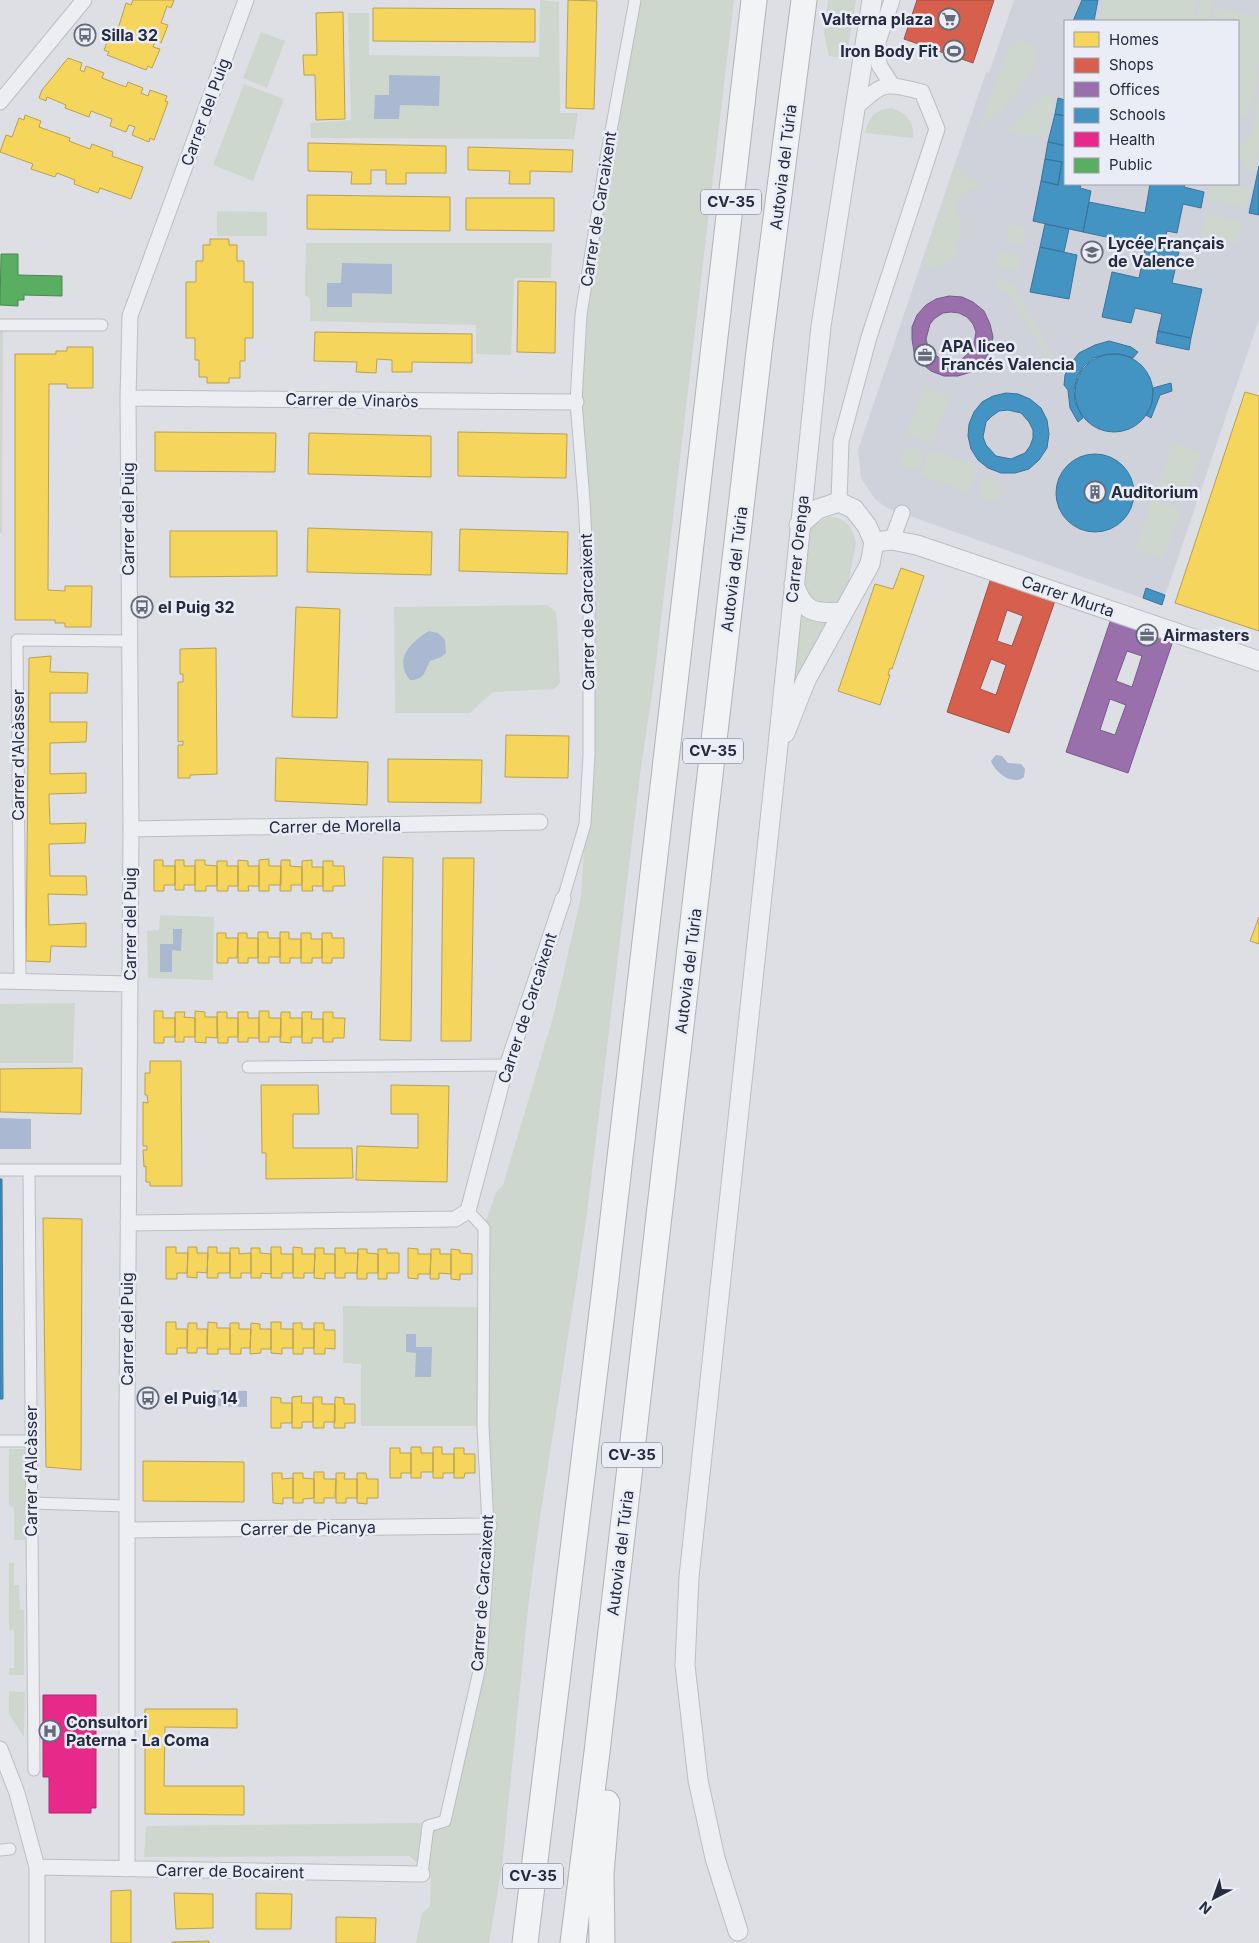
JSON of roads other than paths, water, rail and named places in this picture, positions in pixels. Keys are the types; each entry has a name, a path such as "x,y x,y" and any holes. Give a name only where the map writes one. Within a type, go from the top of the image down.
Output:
{"highway":[{"name":"CV-35","path":"525,1943 607,1267 754,0"},
{"name":"Autovia del Túria","path":"573,1943 597,1752 760,343 804,0"},
{"path":"597,1752 608,1794 601,1874 602,1943"},
{"path":"507,1943 524,1850 540,1808"}],"street":[{"path":"0,102 84,0"},
{"name":"Carrer del Puig","path":"126,1869 131,829 128,641 130,316 246,0"},
{"name":"Carrer de Carcaixent","path":"422,1874 428,1826 445,1822 481,1662 488,1526 483,1426 484,1228 468,1211 507,1065 563,899 585,824 589,755 589,599 584,500 576,402 581,315 606,158 635,0"},
{"name":"Carrer Orenga","path":"777,755 799,525 821,326 853,110 872,0"},
{"path":"892,0 878,42 879,65 892,85"},
{"path":"839,502 841,442 870,337 936,129 922,92 892,85 879,87 853,110"},
{"path":"0,325 102,324"},
{"name":"Carrer de Vinaròs","path":"128,398 576,402"},
{"path":"799,525 818,509 839,502 854,509 867,526 883,541"},
{"path":"740,1939 715,1858 698,1780 685,1665 689,1577 777,755 806,680 842,612 883,541 902,513"},
{"name":"Carrer Murta","path":"883,541 917,545 1259,661"},
{"path":"794,584 799,600 809,609 826,613 842,612"},
{"name":"Carrer d'Alcàsser","path":"20,982 17,640 128,641"},
{"name":"Carrer de Morella","path":"131,829 540,822"},
{"path":"0,981 130,984"},
{"path":"248,1067 507,1065"},
{"path":"0,1170 128,1170"},
{"name":"Carrer d'Alcàsser","path":"29,1171 34,1770"},
{"path":"128,1223 455,1218 468,1211"},
{"path":"0,1441 31,1442"},
{"path":"31,1503 127,1506"},
{"name":"Carrer de Picanya","path":"127,1530 488,1526"},
{"path":"0,1749 17,1793 37,1867 37,1943"},
{"name":"Carrer de Bocairent","path":"37,1867 422,1874"}],"water":[{"path":"389,75 440,76 439,106 400,105 399,119 374,119 375,95 389,95"},
{"path":"342,263 392,264 392,294 352,293 352,307 327,307 327,283 341,283"},
{"path":"429,631 438,633 445,640 446,653 430,661 419,679 410,680 403,665 406,652 416,640"},
{"path":"996,755 1002,756 1008,763 1021,764 1025,769 1024,777 1015,780 1000,774 991,761"},
{"path":"173,929 182,929 181,951 172,950 172,972 160,972 160,944 173,944"},
{"path":"0,1118 31,1119 31,1149 0,1149"},
{"path":"406,1334 416,1334 416,1347 432,1347 431,1377 415,1377 416,1353 406,1352"},
{"path":"213,1390 247,1391 247,1407 213,1406"}],"place":[{"name":"Valterna plaza","path":"949,19"},
{"name":"Silla 32","path":"85,35"},
{"name":"Iron Body Fit","path":"954,51"},
{"name":"Lycée Français de Valence","path":"1092,252"},
{"name":"APA liceo Francés Valencia","path":"925,355"},
{"name":"Auditorium","path":"1095,492"},
{"name":"el Puig 32","path":"142,607"},
{"name":"Airmasters","path":"1147,635"},
{"name":"el Puig 14","path":"148,1398"},
{"name":"Consultori Paterna - La Coma","path":"50,1731"}]}
